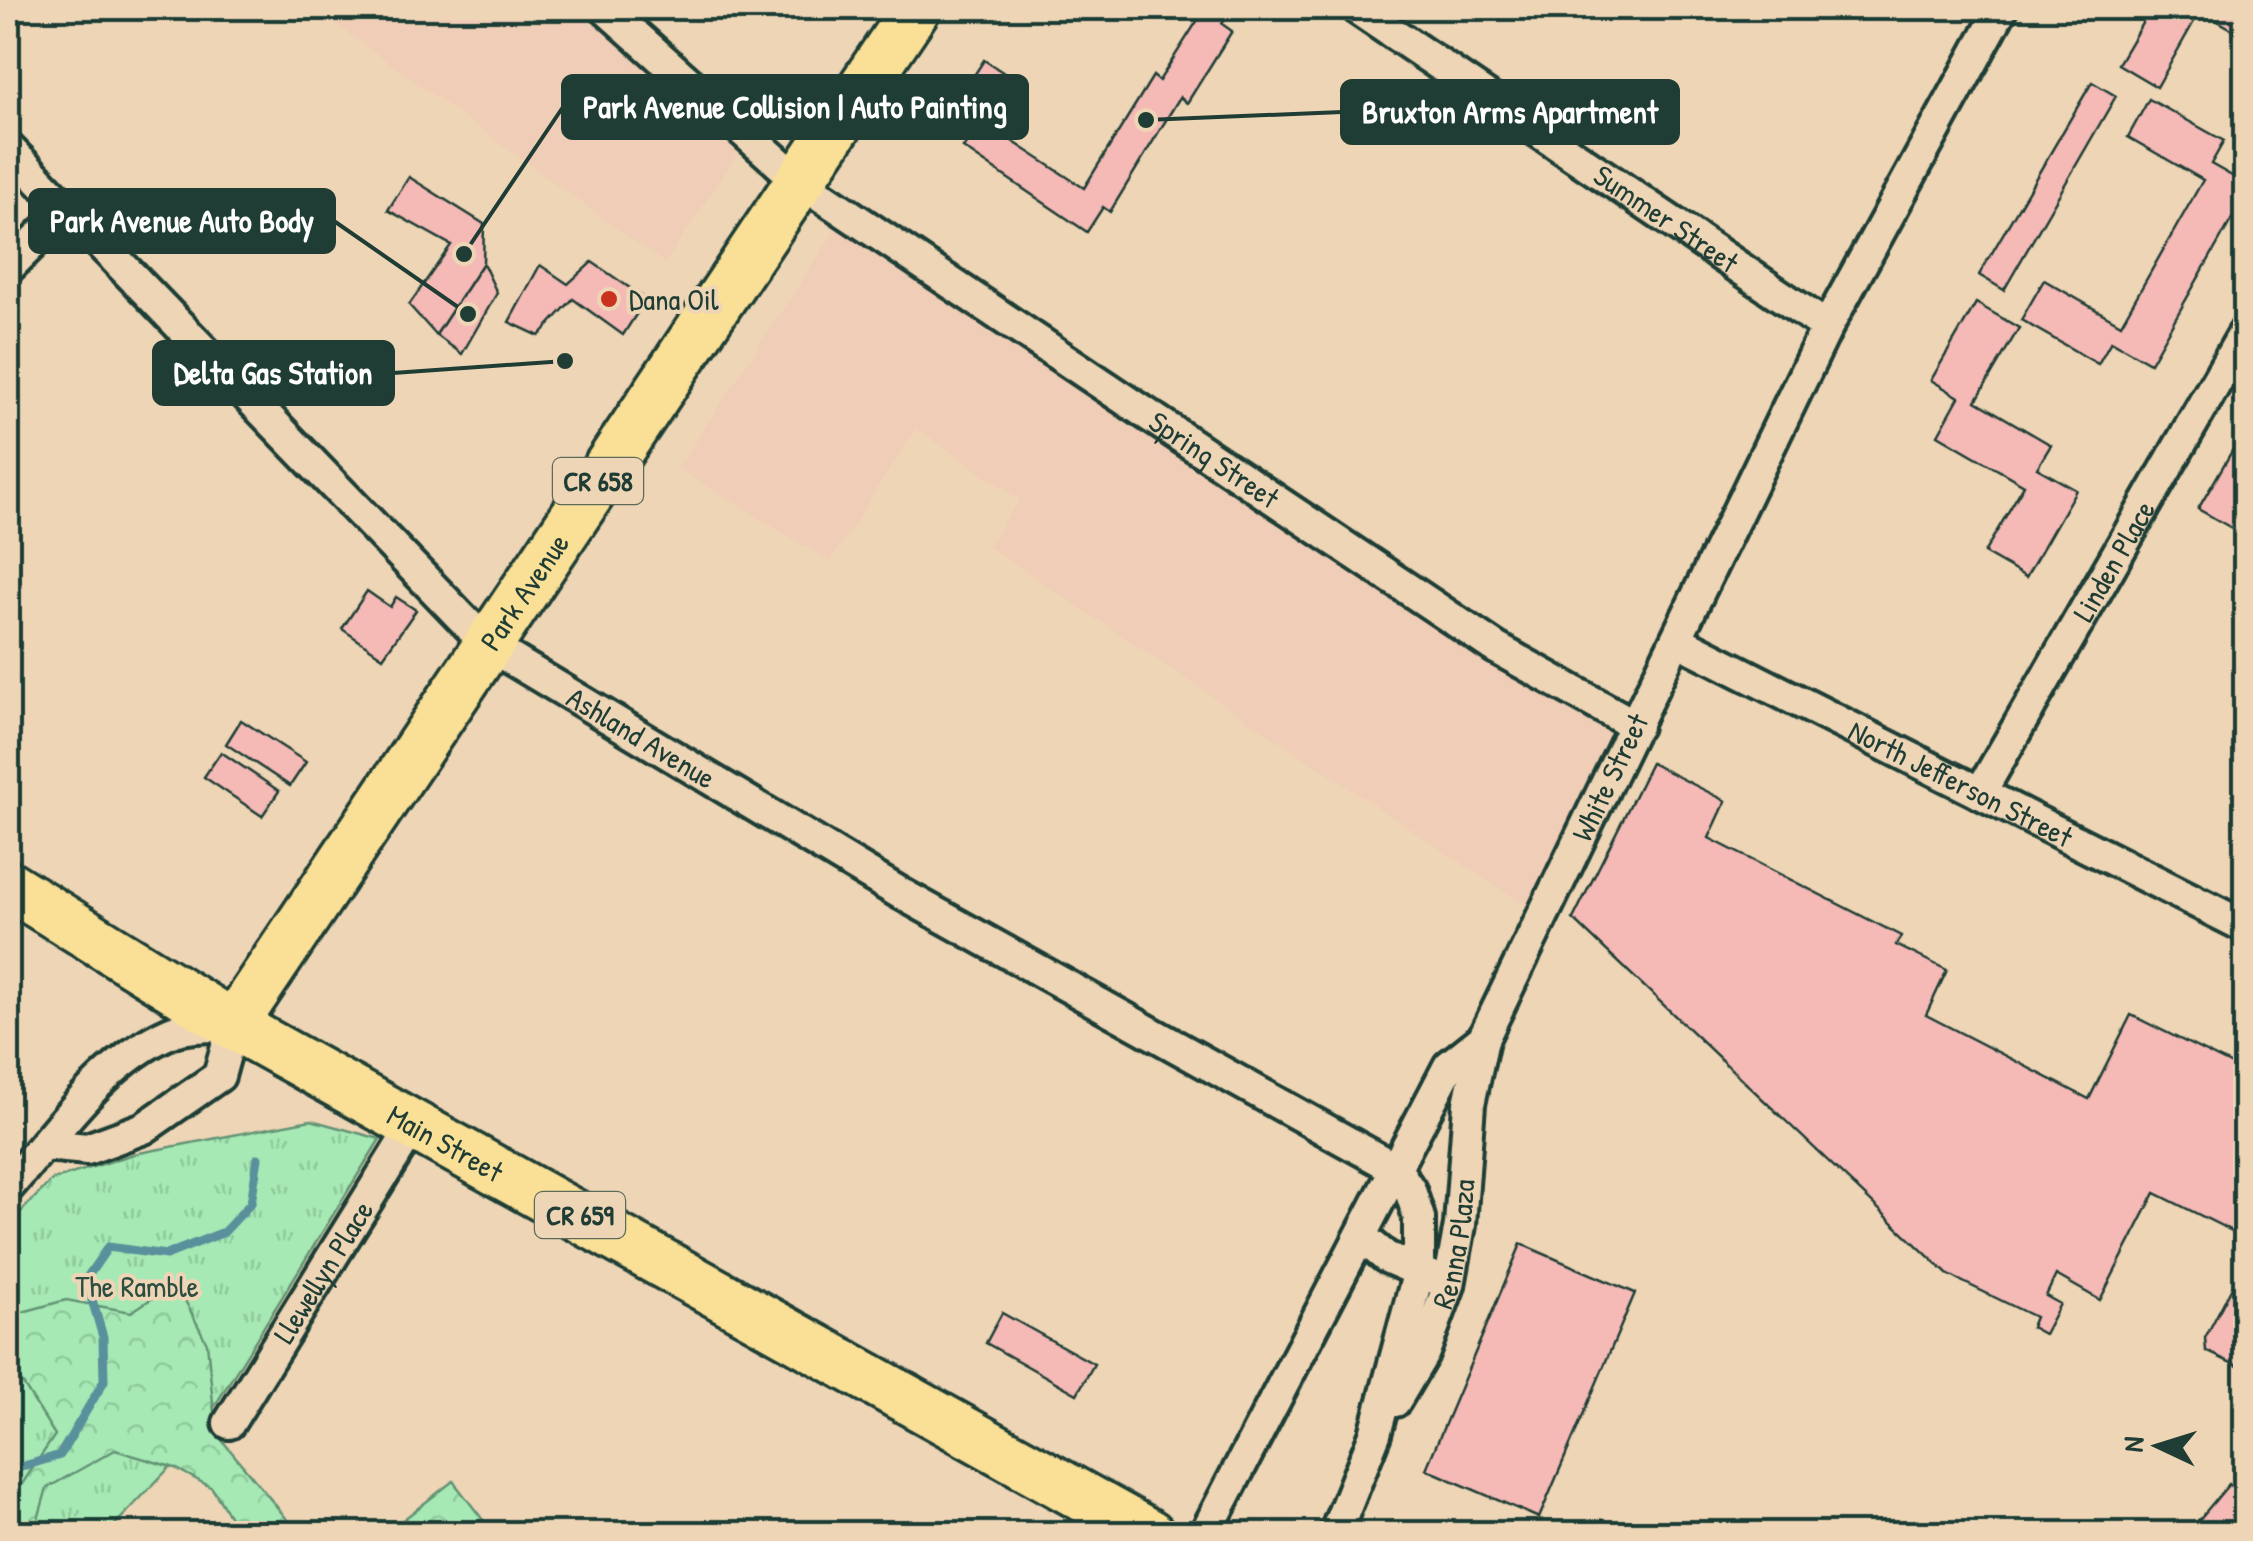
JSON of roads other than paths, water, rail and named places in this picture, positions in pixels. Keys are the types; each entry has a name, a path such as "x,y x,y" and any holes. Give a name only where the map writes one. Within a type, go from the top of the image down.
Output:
{"main road":[{"name":"Park Avenue","path":"233,1025 916,8"},
{"name":"Main Street","path":"8,885 233,1025 1150,1534"}],"street":[{"name":"Spring Street","path":"606,8 799,181 1496,648 1636,726"},
{"name":"Summer Street","path":"1357,8 1827,327"},
{"name":"White Street","path":"1206,1534 1449,1066 1483,1040 1827,327 2002,8"},
{"name":"Ashland Avenue","path":"8,148 488,645 900,893 1396,1169"},
{"path":"8,268 68,208"},
{"name":"Linden Place","path":"1980,793 2246,330"},
{"name":"North Jefferson Street","path":"1677,640 2246,927"},
{"path":"8,1187 45,1146 78,1100 172,1031 233,1025"},
{"name":"Park Avenue","path":"45,1146 87,1149 144,1128 219,1076 233,1025"},
{"name":"Renna Plaza","path":"1375,1434 1424,1352 1449,1285 1460,1225 1468,1104 1483,1040"},
{"name":"Llewellyn Place","path":"230,1423 414,1123"},
{"name":"Renna Plaza","path":"1335,1534 1375,1434 1419,1271 1419,1218 1410,1190 1396,1169"},
{"path":"1362,1238 1386,1257 1449,1285"}],"waterway":[{"path":"8,1471 60,1455 104,1381 103,1337 86,1279 108,1247 166,1255 224,1232 251,1203 258,1158"}],"place":[{"name":"Bruxton Arms Apartment","path":"1146,120"},
{"name":"Park Avenue Collision | Auto Painting","path":"464,254"},
{"name":"Dana Oil","path":"609,299"},
{"name":"Park Avenue Auto Body","path":"468,314"},
{"name":"Delta Gas Station","path":"565,361"}],"park label":[{"name":"The Ramble","path":"137,1286"}]}
